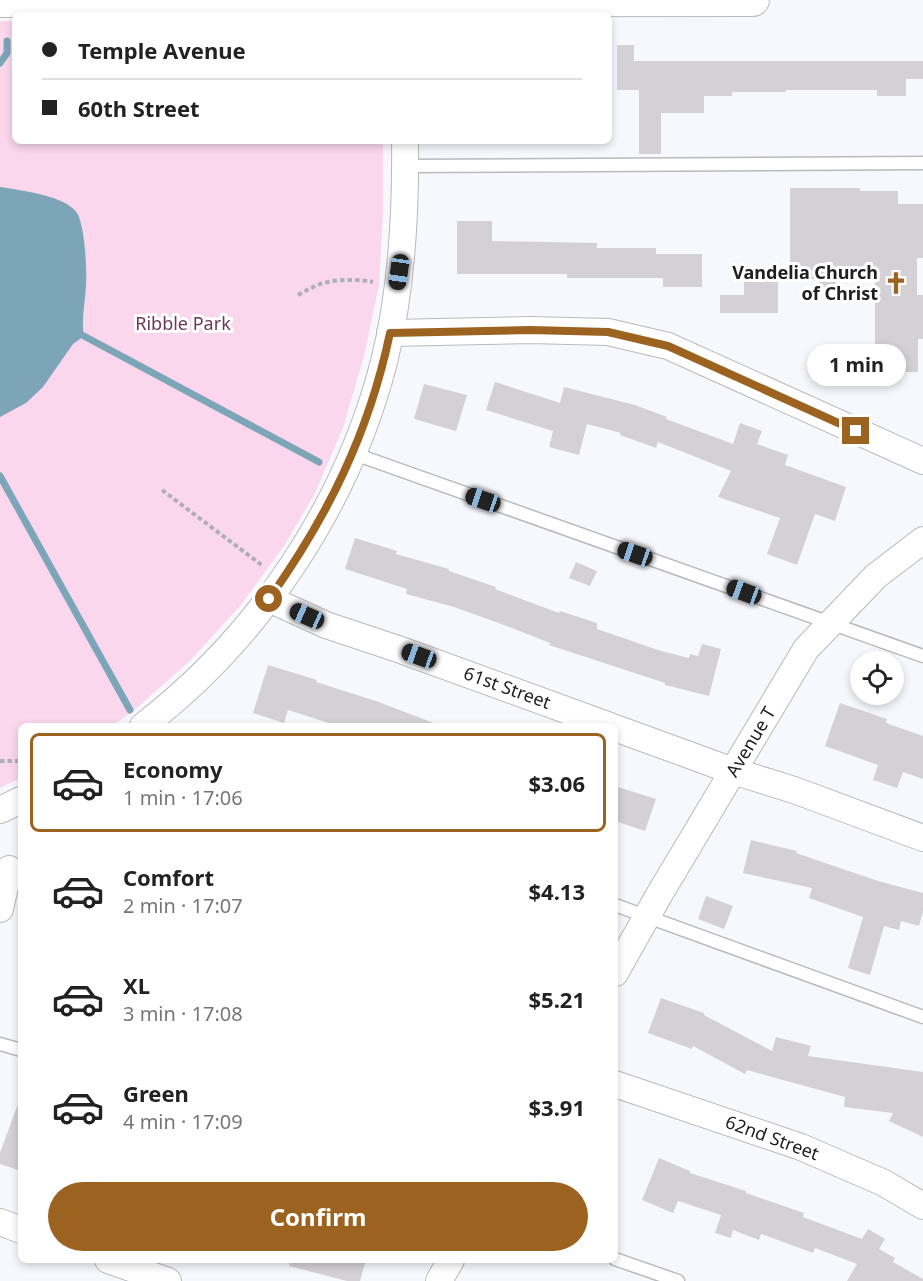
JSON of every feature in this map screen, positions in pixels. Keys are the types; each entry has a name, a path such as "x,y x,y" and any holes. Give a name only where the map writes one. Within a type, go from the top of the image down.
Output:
{"street":[{"path":"0,2 753,0"},
{"path":"147,723 188,688 227,649 269,599 295,563 348,466 384,362 395,308 402,254 406,188 405,144"},
{"path":"390,333 530,330 608,332 668,346 923,461"},
{"name":"Avenue T","path":"618,968 806,649 876,576 923,540"},
{"name":"61st Street","path":"269,599 326,625 602,723"},
{"path":"618,729 733,771 794,790 923,838"},
{"path":"0,810 18,801"},
{"path":"0,909 10,865"},
{"name":"62nd Street","path":"618,1085 801,1147 884,1183 923,1206"},
{"path":"0,1222 18,1229"},
{"path":"117,1263 168,1281"},
{"path":"439,1281 449,1263"}],"lane":[{"path":"405,166 923,163"},
{"path":"352,453 923,656"},
{"path":"618,906 923,1017"},
{"path":"0,1044 18,1049"},
{"path":"618,1260 678,1281"}],"path":[{"path":"298,295 320,284 342,280 373,282"},
{"path":"162,490 263,566"},
{"path":"0,761 18,761"}],"green space":[{"name":"Ribble Park","path":"0,21 12,21 12,144 383,144 383,215 379,285 364,356 343,428 315,493 284,546 240,606 190,661 131,713 116,723 18,723 18,779 0,788"}],"water":[{"path":"0,187 53,198 72,207 80,219 82,228 86,279 84,336 73,344 43,387 26,403 0,417"}],"building":[{"path":"617,45 634,45 634,61 923,61 923,79 906,79 906,96 877,96 877,90 786,90 786,92 732,92 732,96 704,96 704,113 661,113 661,154 639,154 639,90 617,90"},
{"name":"Vandelia Church of Christ","path":"790,188 860,188 860,191 898,191 898,204 923,204 923,258 917,258 917,295 923,295 923,339 918,339 918,372 875,372 875,279 836,279 836,287 819,287 819,279 790,279"},
{"path":"457,221 492,221 492,241 597,243 597,248 656,248 656,254 702,254 702,287 663,287 663,278 567,278 567,274 457,274"},
{"path":"744,279 778,279 778,313 720,313 720,295 744,295"},
{"path":"495,382 560,403 564,387 635,405 733,444 740,423 762,431 757,444 788,455 785,465 846,487 835,521 815,514 797,565 767,554 780,518 718,497 731,471 658,442 656,448 620,435 621,433 587,424 579,455 549,447 553,431 486,410"},
{"path":"424,384 467,395 456,431 414,419"},
{"path":"355,538 397,551 396,554 449,569 449,571 496,587 495,589 559,613 560,611 597,623 597,629 661,651 689,658 690,654 698,656 702,644 721,649 709,696 665,685 665,683 549,645 550,643 512,628 454,607 406,594 407,589 345,569"},
{"path":"576,562 597,571 590,586 569,578"},
{"path":"268,665 317,680 316,682 376,701 433,723 329,723 288,710 284,723 253,713"},
{"path":"840,703 887,719 886,723 923,736 923,779 903,772 897,788 873,780 878,765 825,746"},
{"path":"618,787 656,799 645,831 618,822"},
{"path":"751,840 797,851 796,853 878,881 923,893 923,911 919,926 901,921 899,930 884,926 870,975 848,968 863,917 809,898 812,888 743,873"},
{"path":"706,896 733,906 724,929 698,919"},
{"path":"661,998 704,1013 772,1051 776,1037 811,1046 808,1056 923,1072 923,1137 889,1121 893,1113 844,1107 845,1097 747,1070 745,1074 693,1046 692,1049 648,1033"},
{"path":"18,1104 18,1170 0,1164 0,1153"},
{"path":"659,1158 690,1171 690,1173 804,1213 803,1217 862,1239 868,1229 885,1239 879,1249 895,1258 893,1262 923,1281 847,1281 857,1264 815,1248 813,1253 761,1234 759,1240 733,1230 731,1238 715,1233 721,1215 678,1201 673,1213 642,1200"},
{"path":"290,1263 365,1263 360,1281 347,1281 289,1266"}],"waterway":[{"path":"0,63 7,53 7,41"},
{"path":"84,336 319,462"},
{"path":"0,476 130,710"}],"place":[{"name":"Vandelia Church of Christ","path":"896,283"}],"route":[{"path":"269,599 295,563 348,466 368,414 384,362 390,333 530,330 608,332 668,346 856,431"}]}
